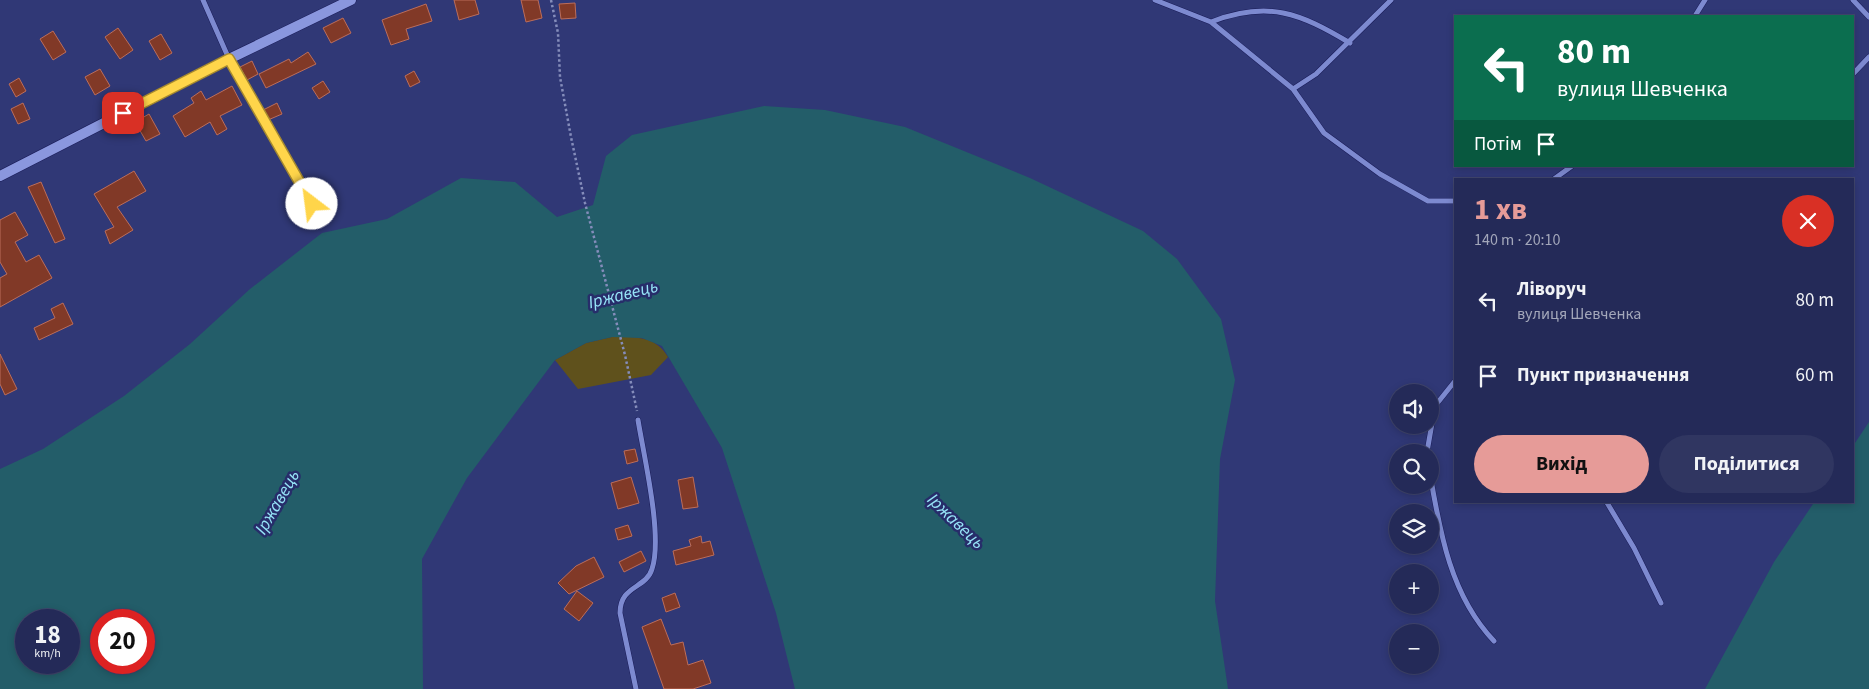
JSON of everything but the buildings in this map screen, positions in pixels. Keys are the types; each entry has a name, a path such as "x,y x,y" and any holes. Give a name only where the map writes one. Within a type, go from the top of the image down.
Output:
{"street":[{"path":"203,0 229,59"},
{"path":"0,176 229,59 351,0"},
{"path":"1155,0 1211,22 1293,89 1324,132 1380,174 1428,201 1454,201"},
{"path":"1293,89 1316,74 1350,43 1391,0"},
{"path":"1697,15 1705,0"},
{"path":"1853,0 1869,17"},
{"path":"1211,22 1233,12 1276,8 1314,21 1350,43"},
{"path":"1854,73 1869,57"},
{"path":"1555,178 1571,167"},
{"path":"1428,444 1435,406 1454,382"},
{"path":"636,689 620,613 620,603 624,594 652,573 655,533 638,420"},
{"path":"1433,494 1441,537 1460,592 1480,626 1494,641"},
{"path":"1607,503 1634,548 1660,603"}],"lane":[{"path":"229,59 312,204"}],"path":[{"path":"551,0 558,33 560,77 585,203 625,355 638,420"}],"shaded area":[{"path":"612,337 651,341 663,350 668,357 651,375 578,389 555,360 586,343"}],"water":[{"name":"Іржавець","path":"764,106 825,110 905,127 1030,178 1143,231 1177,259 1221,319 1235,380 1220,459 1215,601 1228,689 795,689 776,613 722,448 662,346 642,338 612,337 586,343 555,360 467,478 422,559 423,689 0,689 0,469 43,449 124,396 190,344 250,289 322,233 387,219 461,178 515,182 557,217 593,205 606,156 632,135"},
{"path":"1869,422 1869,689 1705,689 1774,562 1814,503 1854,503 1854,444"}],"route":[{"path":"123,113 229,59 312,204"}]}
